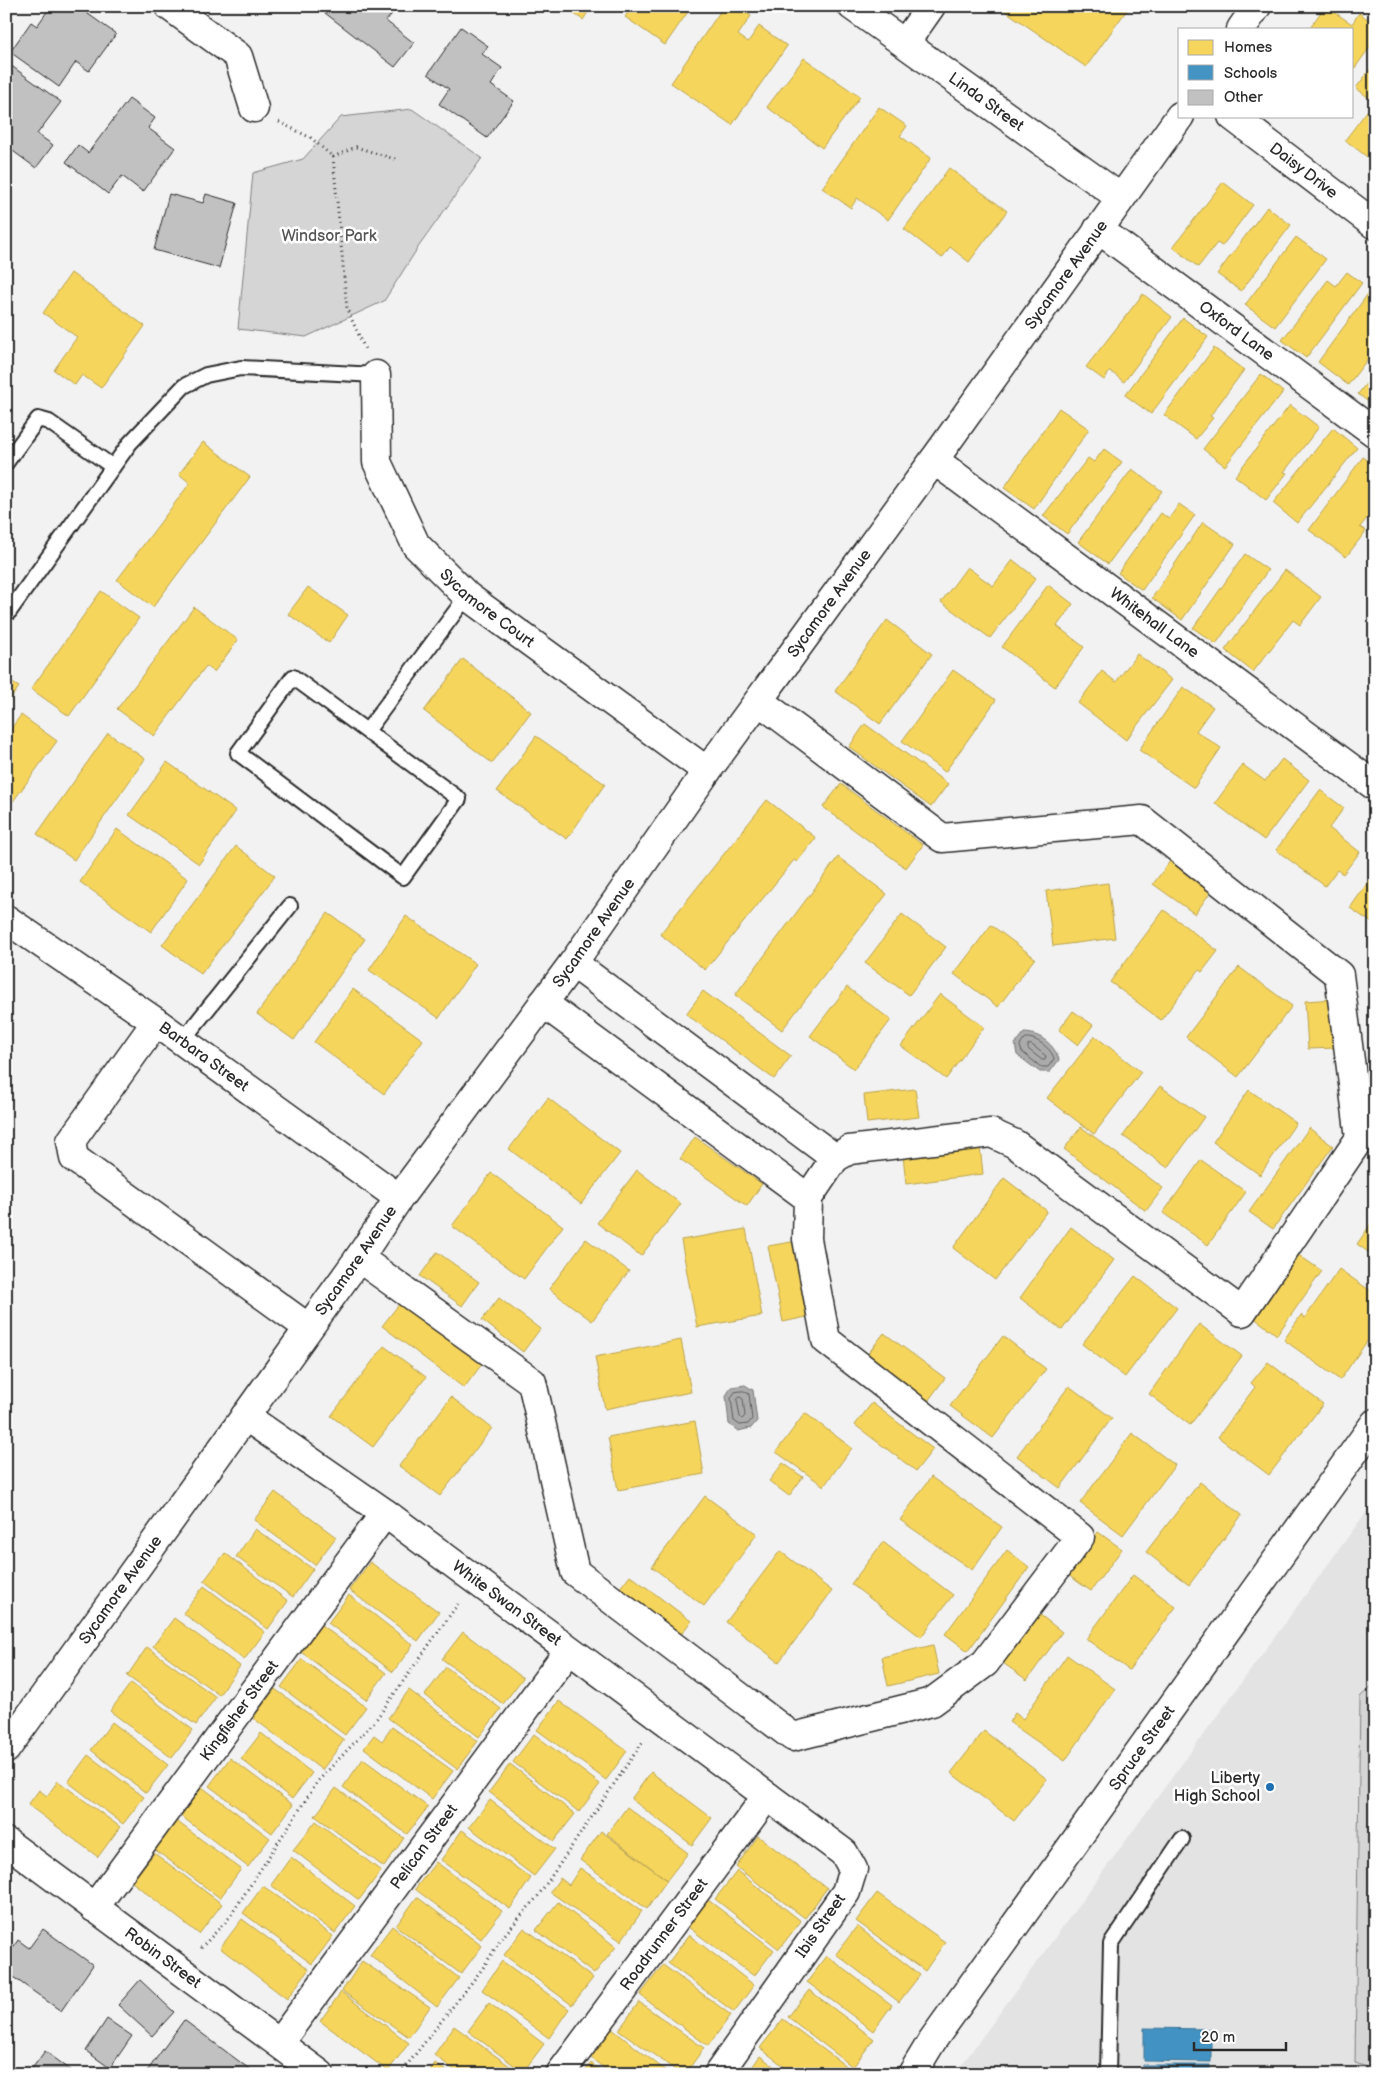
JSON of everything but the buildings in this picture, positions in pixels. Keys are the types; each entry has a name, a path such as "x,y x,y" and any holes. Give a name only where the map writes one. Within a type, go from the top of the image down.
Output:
{"street":[{"path":"169,6 238,56 254,108"},
{"name":"Linda Street","path":"852,6 1121,198"},
{"path":"905,43 931,6"},
{"path":"1242,28 1257,6"},
{"name":"Sycamore Avenue","path":"7,1743 245,1416 399,1198 573,963 708,771 934,460 1179,118"},
{"name":"Daisy Drive","path":"1235,118 1375,225"},
{"name":"Oxford Lane","path":"1098,229 1375,433"},
{"name":"Sycamore Court","path":"376,375 377,462 416,545 467,596 708,771"},
{"name":"Whitehall Lane","path":"934,460 1375,786"},
{"path":"358,1258 532,1382 575,1572 793,1738 932,1702 985,1663 1080,1537 826,1340 807,1239 808,1198 835,1158 849,1150 992,1133 1015,1144 1242,1312 1360,1138 1339,975 1142,820 942,838 759,701"},
{"name":"Barbara Street","path":"6,919 156,1022 399,1198"},
{"path":"573,963 835,1158"},
{"path":"543,1003 808,1198"},
{"path":"156,1022 71,1141 74,1158 307,1327"},
{"name":"White Swan Street","path":"245,1416 385,1513 767,1796"},
{"name":"Spruce Street","path":"912,2074 932,2041 1375,1423"},
{"name":"Kingfisher Street","path":"94,1908 385,1513"},
{"name":"Pelican Street","path":"279,2043 569,1650"},
{"name":"Roadrunner Street","path":"560,2074 767,1796"},
{"name":"Ibis Street","path":"718,2074 846,1892 852,1869 844,1853 767,1796"},
{"name":"Robin Street","path":"6,1842 320,2074"}],"lane":[{"path":"6,610 9,612 130,443 184,386 206,375 241,368 376,375"},
{"path":"6,462 38,419 49,422 114,467"},
{"path":"367,731 467,596"},
{"path":"293,677 367,731 459,799 403,877 238,753 293,677"},
{"path":"182,1041 290,906"},
{"path":"1108,2074 1111,1944 1182,1839"}],"path":[{"path":"254,108 311,138 333,157 347,309 376,375"},
{"path":"333,157 356,147 398,160"},
{"path":"182,1972 229,1918 318,1782 374,1721 475,1580"},
{"path":"400,2074 483,1968 501,1938 538,1896 585,1829 606,1793 660,1717"}],"shaded area":[{"name":"Liberty High School","path":"1375,1500 1375,2074 955,2074"}],"green space":[{"name":"Windsor Park","path":"412,109 482,158 419,246 384,301 306,337 238,329 253,173 303,159 341,117"},
{"path":"1375,1683 1375,2070 1355,2063 1360,1697"}],"water":[{"path":"1024,1033 1036,1035 1054,1049 1059,1060 1050,1072 1040,1072 1017,1055 1015,1044"},
{"path":"745,1385 753,1390 757,1421 751,1428 738,1431 729,1424 726,1396 731,1387"}],"place":[{"name":"Liberty High School","path":"1270,1787"}]}
